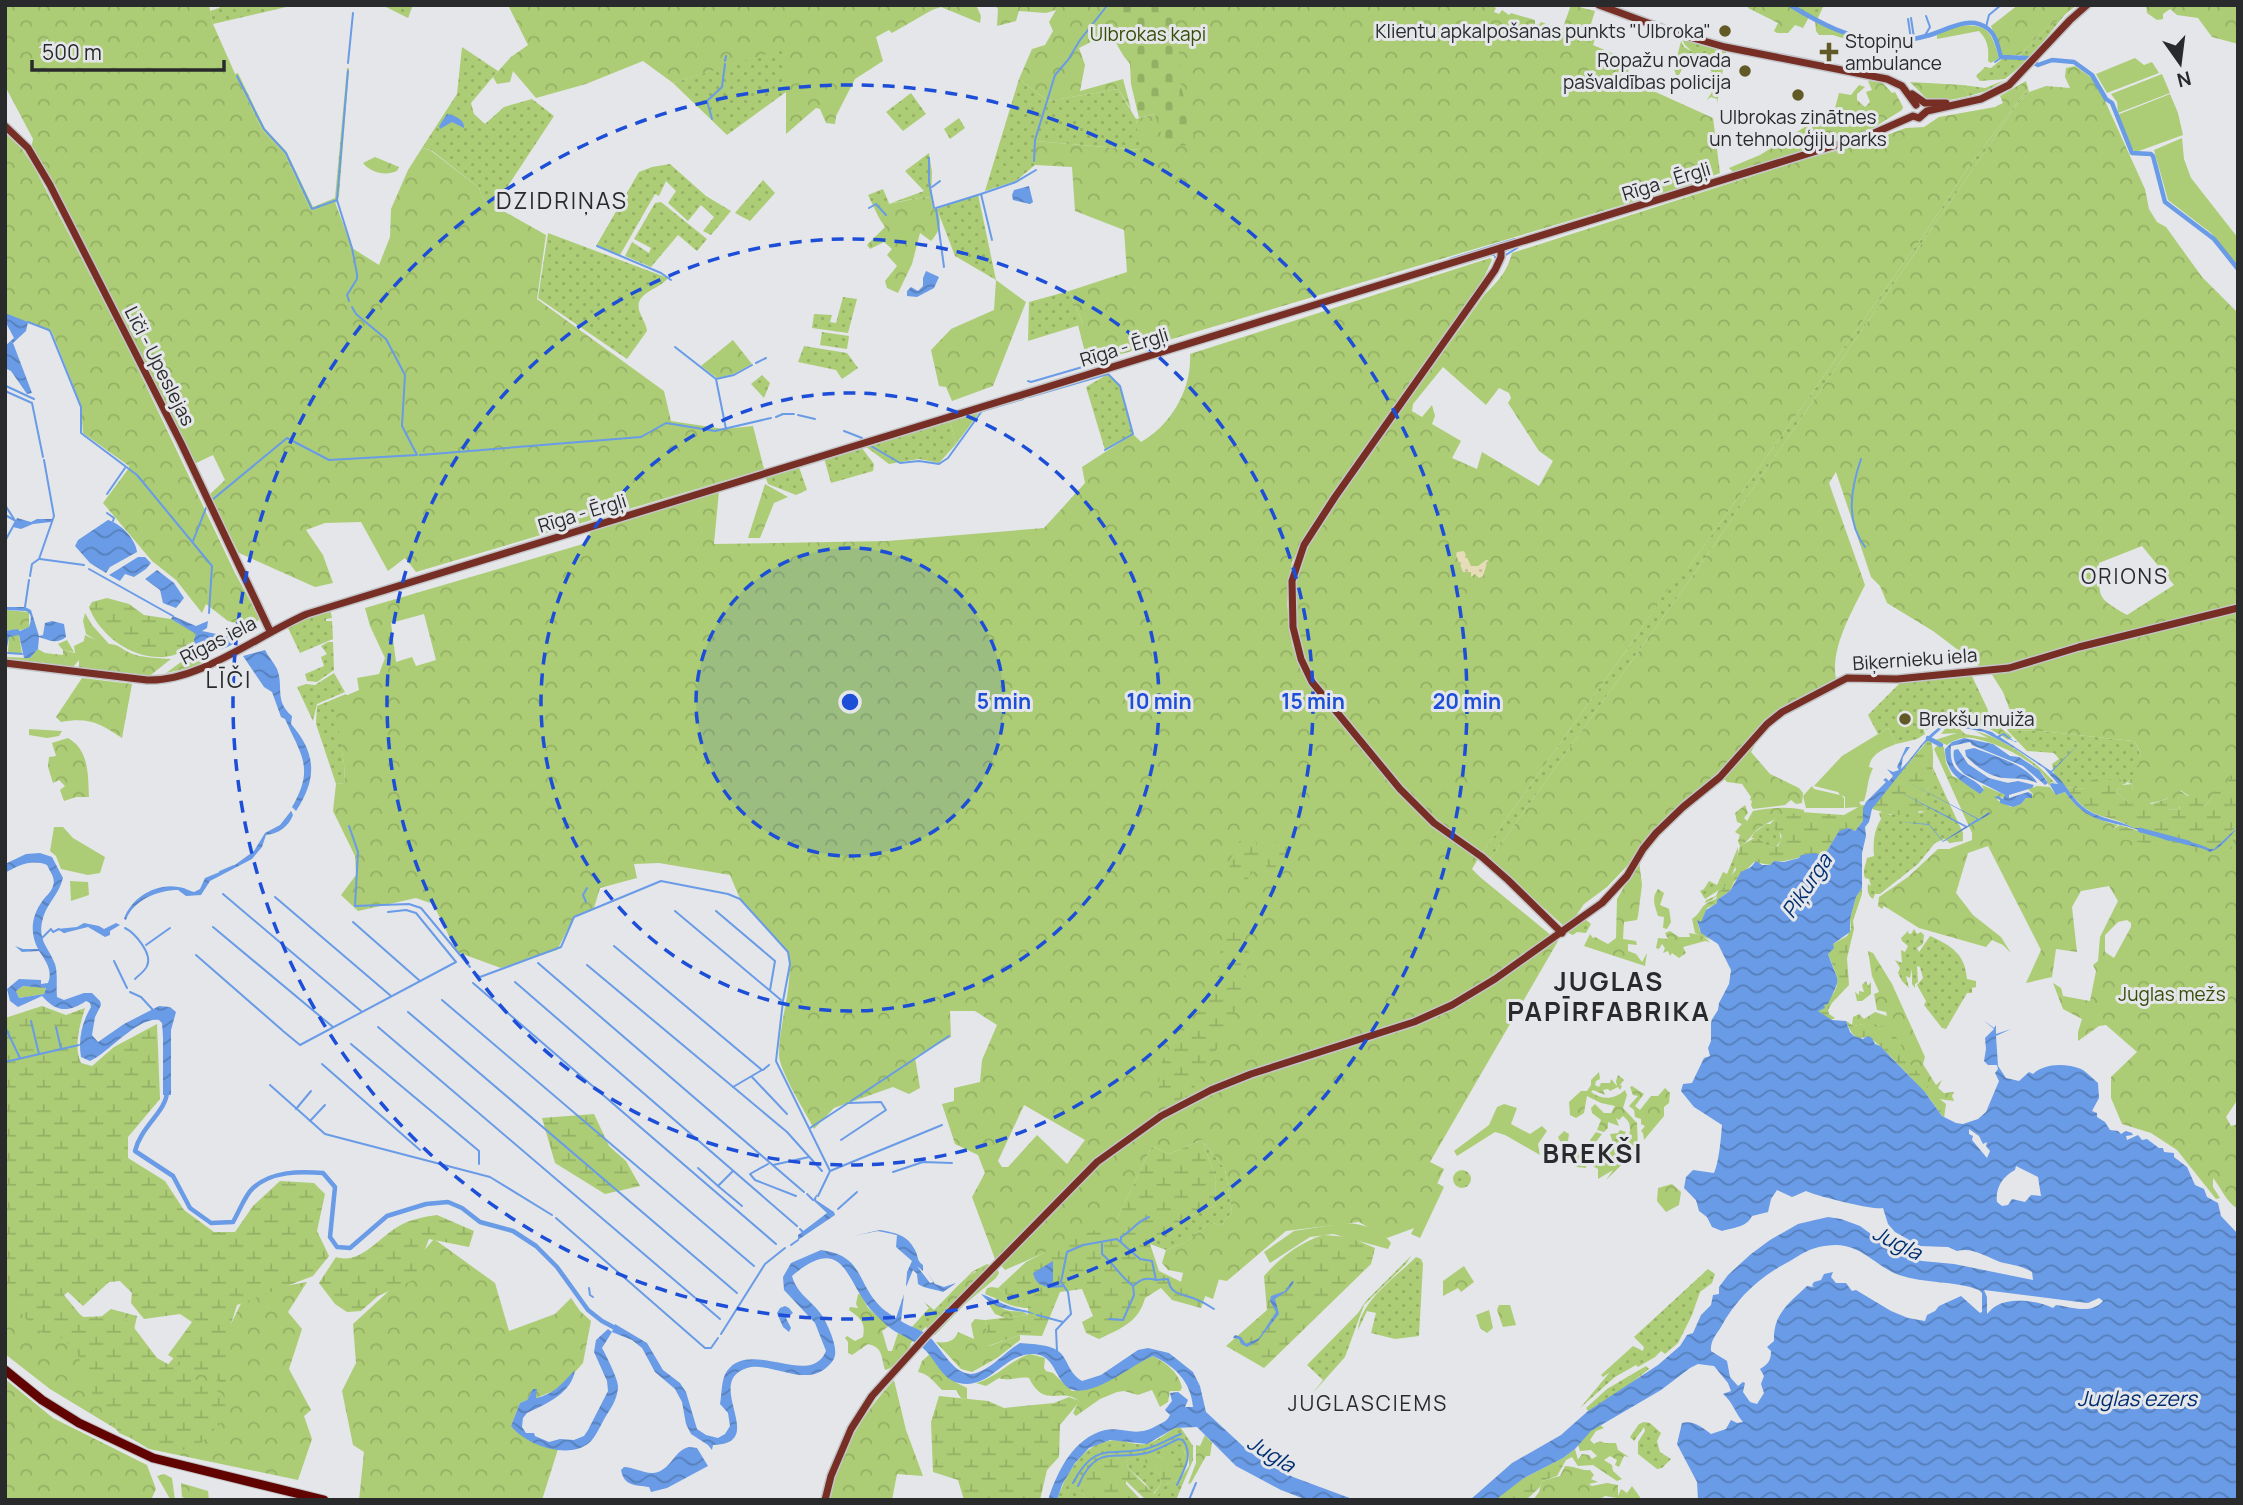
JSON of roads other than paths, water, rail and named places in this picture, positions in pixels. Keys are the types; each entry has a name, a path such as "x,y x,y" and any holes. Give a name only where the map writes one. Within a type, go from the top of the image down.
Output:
{"highway":[{"path":"5,1370 79,1423 153,1458 324,1500"}],"main road":[{"path":"1599,5 1735,50 1883,78 1900,85 1925,103 1967,99"},
{"name":"Rīga - Ērgļi","path":"1862,137 1916,110 1976,100 2003,89 2087,5"},
{"name":"Rīga - Ērgļi","path":"396,586 1872,134 1916,110 1988,93 2017,76"},
{"path":"1900,85 1916,110"},
{"path":"1872,134 1920,121 1932,113 1976,100"},
{"name":"Līči - Upeslejas","path":"5,126 28,148 50,185 181,443 270,631"},
{"path":"1498,249 1499,261 1496,270 1304,545 1292,581 1293,627 1301,659 1312,681 1400,789 1434,823 1482,857 1508,880 1562,933"},
{"name":"Rīgas iela","path":"5,663 137,680 169,679 197,671 307,614 396,586"},
{"name":"Biķernieku iela","path":"825,1500 834,1469 851,1429 872,1396 930,1332 1097,1162 1161,1116 1237,1079 1387,1032 1441,1010 1496,979 1609,896 1627,876 1654,836 1683,807 1720,777 1767,724 1782,712 1839,681 1850,678 1897,679 2009,668 2079,647 2238,608"}],"water":[{"path":"447,114 459,118 464,128 452,122 440,129 439,126"},
{"path":"1029,186 1033,202 1030,204 1013,200 1014,190"},
{"path":"926,271 939,277 934,288 917,297 907,296 911,287 918,291 923,286"},
{"path":"5,313 28,322 26,331 13,343 32,393 27,394 11,371 5,368 5,346 14,338 5,321"},
{"path":"17,518 31,522 37,519 53,519 51,522 33,524 21,529 13,527"},
{"path":"108,520 127,532 137,552 110,567 106,573 90,563 75,546 78,540"},
{"path":"138,557 145,557 151,563 134,577 125,574 120,581 109,575"},
{"path":"157,570 174,583 184,598 176,608 163,603 160,590 145,579"},
{"path":"5,607 25,607 31,610 39,636 43,635 45,623 52,621 64,624 66,637 56,641 39,637 38,649 30,658 24,658 19,635 9,637 5,658 5,631 20,631 29,627 31,618 26,611 5,610"},
{"path":"173,616 196,626 208,621 207,628 202,631 236,638 230,646 220,649 195,649 196,634 171,619"},
{"path":"265,650 277,669 281,699 292,716 291,724 300,735 310,756 311,777 296,811 292,807 303,782 304,772 300,752 285,719 281,717 272,692 264,687 243,656"},
{"name":"Juglas ezers","path":"1953,721 1992,732 1997,736 2004,733 2014,741 2003,735 2000,737 2051,771 2079,744 2052,772 2082,806 2134,828 2140,828 2214,849 2238,827 2222,845 2210,852 2176,839 2169,841 2096,818 2078,806 2065,792 2056,795 2050,785 2058,784 2044,768 2014,748 1984,732 1950,725 1941,729 1923,745 1872,809 1865,827 1862,888 1856,897 1850,919 1850,932 1833,944 1834,948 1828,954 1837,983 1828,1004 1818,1011 1832,1020 1846,1021 1854,1036 1872,1038 1924,1091 1942,1116 1963,1124 1978,1119 1986,1112 1999,1081 1995,1073 1997,1065 1988,1065 1984,1061 1985,1038 1994,1029 1983,1020 1994,1028 1996,1025 1996,1034 2011,1029 1996,1036 1998,1066 2006,1078 2019,1081 2029,1072 2033,1074 2056,1065 2083,1070 2098,1083 2099,1098 2092,1111 2097,1113 2097,1117 2105,1122 2110,1130 2121,1134 2126,1131 2132,1133 2133,1135 2126,1136 2127,1140 2138,1135 2142,1140 2147,1139 2163,1148 2164,1152 2174,1153 2174,1157 2187,1167 2195,1185 2204,1189 2207,1197 2218,1203 2221,1216 2238,1234 2238,1500 1698,1500 1697,1482 1677,1444 1682,1423 1694,1423 1711,1434 1726,1429 1731,1420 1743,1422 1723,1394 1731,1391 1728,1383 1714,1366 1698,1364 1661,1390 1591,1431 1563,1458 1524,1478 1498,1498 1470,1500 1512,1463 1561,1435 1588,1411 1658,1365 1680,1346 1687,1335 1693,1333 1701,1315 1711,1305 1713,1295 1719,1294 1719,1287 1728,1275 1770,1240 1798,1224 1828,1217 1841,1219 1860,1226 1901,1256 2033,1280 2032,1272 2028,1270 1973,1251 1920,1246 1895,1232 1888,1224 1883,1208 1857,1205 1806,1191 1792,1197 1777,1190 1771,1199 1768,1212 1752,1216 1743,1225 1722,1231 1712,1227 1707,1217 1699,1211 1696,1200 1684,1188 1686,1177 1693,1170 1714,1173 1720,1150 1722,1125 1694,1107 1681,1091 1683,1084 1692,1083 1704,1058 1710,1056 1708,1048 1711,1041 1711,1021 1729,984 1731,970 1718,944 1701,933 1697,920 1701,922 1706,910 1730,891 1741,872 1756,861 1762,865 1770,865 1774,861 1784,862 1801,855 1815,853 1824,856 1839,831 1848,828 1855,831 1863,821 1866,802 1886,782 1883,780 1886,778 1889,781 1893,776 1887,769 1893,772 1899,770 1897,767 1906,747 1910,747 1903,757 1901,769 1930,735","holes":["1969,1129 1979,1136 1983,1144 1987,1142 1986,1146 1990,1151 1987,1158 1969,1134","2016,1166 2038,1177 2041,1196 2031,1195 2025,1202 2012,1199 2008,1205 2002,1206 1997,1202 1999,1187","1827,1246 1854,1249 1899,1275 1979,1290 1982,1293 1982,1312 1961,1296 1939,1306 1927,1315 1925,1321 1908,1318 1856,1290 1852,1291 1846,1283 1836,1283 1831,1277 1833,1272 1824,1274 1821,1280 1814,1282 1814,1287 1807,1286 1794,1298 1779,1316 1774,1341 1767,1347 1771,1351 1770,1360 1760,1369 1764,1376 1761,1384 1764,1393 1757,1404 1750,1402 1743,1392 1745,1383 1738,1386 1730,1377 1727,1361 1711,1351 1711,1344 1733,1308 1755,1285 1801,1254","1984,1290 2088,1303 2099,1298 2103,1301 2087,1309 2056,1305 2053,1308 2024,1301 2009,1302 2002,1303 1987,1314 1987,1297"]},
{"path":"1964,738 1993,744 2010,756 2019,757 2039,770 2048,783 2045,785 2023,766 1970,742 1951,746 1953,764 1962,774 1979,784 1984,790 1980,794 1951,771 1946,758 1945,749 1952,742"},
{"path":"1974,748 2019,766 2037,783 1988,773 1966,756 1965,750"},
{"path":"1958,749 1968,764 1989,778 2034,785 2009,795 2009,798 2028,792 2032,794 2032,798 2026,798 2013,807 2000,803 2000,800 1994,797 2003,799 2005,795 1959,769 1954,757 1954,750"},
{"path":"1902,779 1979,819 1989,812 1990,814 1943,842 1929,825 1899,822 1929,824 1943,841 1965,827 1894,789 1967,826 1977,819"},
{"path":"291,811 293,815 289,823 279,831 266,835 262,847 252,859 210,881 201,895 186,896 178,890 155,894 140,902 126,920 124,919 127,911 138,899 153,890 170,886 194,892 200,889 205,878 232,867 254,851 265,833 280,825"},
{"path":"40,853 52,857 63,878 46,910 41,929 56,968 57,997 64,1000 92,993 100,1001 92,1035 98,1042 124,1024 159,1006 170,1007 176,1012 171,1030 171,1095 163,1095 163,1037 162,1023 159,1020 133,1029 90,1061 81,1057 80,1037 90,1003 86,1001 74,1008 62,1009 42,996 18,1007 10,1001 7,989 19,979 48,983 50,974 39,951 22,952 15,946 38,949 33,936 34,917 54,883 47,865 41,863 26,864 5,873 5,864 26,854","holes":["23,986 46,988 44,994 19,998 16,991"]},
{"path":"84,923 104,929 116,923 120,925 105,937 88,927 64,933 57,929 77,927"},
{"path":"817,1194 816,1200 835,1215 798,1240 798,1235 827,1213 813,1200"},
{"path":"880,1230 900,1235 908,1241 923,1265 923,1271 917,1266 930,1283 944,1287 956,1283 943,1292 927,1288 918,1284 917,1274 913,1270 906,1287 907,1272 912,1261 896,1247 897,1235 878,1231 853,1236"},
{"path":"821,1250 835,1253 852,1263 878,1304 896,1318 904,1294 901,1321 925,1333 949,1361 963,1372 979,1372 1020,1343 1057,1350 1082,1381 1101,1375 1138,1350 1148,1348 1169,1353 1193,1372 1200,1386 1206,1412 1245,1448 1262,1461 1293,1477 1355,1500 1307,1500 1281,1490 1236,1466 1197,1427 1175,1428 1147,1444 1110,1440 1089,1448 1075,1463 1057,1500 1048,1500 1068,1457 1084,1440 1105,1430 1136,1432 1162,1423 1170,1415 1165,1410 1172,1401 1170,1393 1178,1392 1188,1400 1185,1407 1193,1407 1189,1390 1181,1376 1153,1356 1108,1382 1083,1390 1072,1390 1064,1384 1048,1360 1038,1354 1031,1354 1012,1360 979,1382 970,1384 953,1381 923,1348 893,1330 875,1314 843,1267 835,1260 824,1258 810,1263 792,1276 797,1288 821,1314 829,1328 835,1350 833,1361 817,1373 807,1375 756,1367 747,1368 735,1375 731,1398 737,1424 736,1435 729,1442 713,1445 712,1450 691,1434 686,1424 682,1402 675,1389 655,1372 642,1348 632,1340 612,1332 615,1324 647,1343 663,1370 680,1383 686,1392 697,1429 718,1438 725,1434 730,1426 728,1413 720,1404 724,1378 737,1362 750,1359 807,1366 818,1361 826,1351 815,1323 784,1290 783,1277 791,1263"},
{"path":"1053,1261 1053,1281 1048,1287 1040,1284 1033,1273"},
{"path":"1292,1281 1288,1290 1275,1299 1279,1314 1258,1341 1247,1347 1241,1344 1239,1339 1233,1338 1235,1335 1241,1337 1246,1344 1259,1338 1276,1312 1270,1301 1271,1296 1285,1291"},
{"path":"981,1294 1005,1305 1037,1315 1000,1307"},
{"path":"785,1306 793,1313 786,1318 791,1328 789,1332 783,1327 777,1313"},
{"path":"608,1329 612,1332 602,1348 616,1378 618,1390 589,1443 570,1450 548,1448 527,1439 511,1426 520,1403 527,1400 533,1389 537,1389 536,1398 543,1396 562,1384 575,1370 564,1391 550,1402 527,1413 522,1427 526,1433 534,1433 549,1442 560,1439 574,1440 584,1436 608,1391 607,1381 594,1352 596,1340"},
{"path":"689,1447 697,1448 708,1466 667,1488 651,1492 649,1487 627,1482 622,1475 621,1470 624,1467 650,1473 663,1470 680,1451"}],"waterway":[{"name":"Piķurga","path":"1790,5 1836,30 1874,41 1903,41 1966,23 1980,24 1993,34 2001,57 2028,58"},
{"path":"1986,27 1989,15 2001,5"},
{"path":"1034,161 1035,140 1055,75 1106,7"},
{"path":"348,63 353,13"},
{"path":"1924,37 1930,27 1926,16"},
{"path":"1911,18 1914,38"},
{"path":"1908,19 1911,39"},
{"path":"725,61 726,56"},
{"name":"Piķurga","path":"1995,62 2002,57"},
{"name":"Piķurga","path":"2034,63 2038,65 2052,60 2074,62 2092,75 2106,99 2112,103 2132,153 2153,156 2165,202 2214,239 2238,269"},
{"path":"712,119 707,101 722,87 725,64"},
{"path":"348,71 337,200 357,274 357,279 347,295 349,301"},
{"path":"237,76 264,129 286,153 312,209 337,200"},
{"path":"929,158 929,182 934,208"},
{"path":"992,240 981,194 1016,182 1036,170"},
{"path":"932,187 940,181"},
{"path":"944,267 936,208 981,194"},
{"path":"869,208 876,204 886,215"},
{"path":"1450,259 1515,239"},
{"path":"597,246 661,273 671,280"},
{"path":"1504,256 1517,248"},
{"path":"1504,252 1509,249"},
{"path":"1460,264 1490,255"},
{"path":"1497,273 1503,262"},
{"path":"212,500 287,438 329,460 417,455 402,426 405,375 386,339 356,314 352,307"},
{"path":"28,322 51,333 81,407 81,433 137,475 212,566 209,613"},
{"path":"675,347 716,379"},
{"path":"756,363 766,358"},
{"path":"726,429 716,379 734,375 752,365"},
{"path":"1028,381 1086,366"},
{"path":"1029,397 1108,374 1120,386 1133,434 1105,450"},
{"path":"6,386 34,399"},
{"path":"5,391 32,403 43,457"},
{"path":"871,446 900,463 919,461 939,464 948,458 982,411 1023,399"},
{"path":"776,417 794,414"},
{"path":"798,415 815,419"},
{"path":"420,455 641,437 666,423 715,431 771,418"},
{"path":"844,431 862,438"},
{"path":"1861,459 1853,493 1852,515 1865,547"},
{"path":"30,576 32,564 39,559 54,516 44,460"},
{"path":"107,494 125,468"},
{"path":"5,505 14,519"},
{"path":"193,541 206,508"},
{"path":"107,513 114,518 113,521"},
{"path":"5,515 16,521 5,541"},
{"path":"40,559 84,565"},
{"path":"89,569 173,616"},
{"path":"25,607 29,580"},
{"path":"8,653 22,654"},
{"path":"1928,738 1941,745"},
{"path":"349,826 358,852 355,906 409,904 421,908 470,967"},
{"name":"Piķurga","path":"2140,830 2189,843"},
{"path":"220,872 234,866"},
{"path":"475,973 480,977 561,947 574,917 661,881 728,894 740,899 788,952 790,964 776,1061 830,1171"},
{"path":"586,902 583,895 587,888"},
{"path":"223,894 361,1011"},
{"path":"275,897 391,996"},
{"path":"283,1031 300,1045 456,962 416,913 406,910 388,912"},
{"path":"675,911 781,1000"},
{"path":"716,911 775,961 770,990"},
{"path":"353,922 420,981"},
{"path":"213,927 333,1027"},
{"path":"125,928 134,934 148,956 146,968 135,979"},
{"path":"146,945 170,928"},
{"path":"40,940 51,929 53,932 59,929"},
{"path":"614,946 762,1070 733,1087"},
{"path":"196,955 282,1030"},
{"path":"114,961 127,988"},
{"path":"538,963 804,1192"},
{"path":"587,965 787,1132 822,1171"},
{"path":"515,982 797,1226"},
{"path":"473,983 776,1244"},
{"path":"130,992 141,997 153,1010"},
{"path":"442,1000 754,1266"},
{"path":"408,1012 737,1293"},
{"path":"31,1021 39,1054"},
{"path":"5,1027 20,1058"},
{"path":"56,1027 61,1049"},
{"path":"378,1027 720,1319"},
{"path":"851,1101 949,1036"},
{"path":"351,1044 479,1151 479,1164"},
{"path":"5,1062 79,1045"},
{"path":"322,1064 420,1150"},
{"path":"763,1070 769,1065"},
{"path":"752,1077 787,1114"},
{"path":"270,1085 325,1134 490,1177 552,1215"},
{"path":"167,1091 163,1105 138,1142 135,1151 173,1176 190,1208 211,1223 233,1222 253,1188 277,1175 296,1172 323,1173 335,1187 330,1237 337,1247 350,1248 387,1216 426,1204 448,1202 462,1208 480,1222 513,1231 536,1246 557,1267 588,1310 617,1329"},
{"path":"296,1109 311,1091"},
{"path":"810,1128 848,1103 881,1102 886,1110 841,1140"},
{"path":"310,1121 325,1105"},
{"path":"818,1196 830,1171 942,1125"},
{"path":"773,1165 809,1157"},
{"path":"893,1172 923,1162 952,1163"},
{"path":"768,1164 750,1174 755,1180 796,1196"},
{"path":"698,1168 718,1186"},
{"path":"733,1171 718,1186 742,1206"},
{"path":"838,1209 857,1192"},
{"path":"807,1194 813,1200"},
{"path":"1121,1242 1121,1237 1149,1217"},
{"path":"556,1218 705,1348 711,1348 718,1338"},
{"path":"800,1229 803,1232"},
{"path":"1057,1351 1056,1330 1071,1314 1068,1292 1061,1282 1067,1252 1083,1245 1117,1239 1140,1259 1152,1261 1156,1280 1168,1279 1171,1288 1177,1293 1199,1300 1214,1309"},
{"path":"791,1245 798,1240"},
{"path":"1102,1244 1102,1254 1132,1285"},
{"path":"721,1334 765,1264 785,1248"},
{"path":"1109,1319 1123,1320 1134,1295 1133,1286 1141,1280 1156,1280"},
{"path":"1048,1287 1064,1286"},
{"path":"589,1288 593,1297"},
{"path":"1037,1315 1063,1322"},
{"path":"1073,1483 1081,1469 1097,1455 1149,1448 1181,1434"},
{"path":"1078,1486 1085,1473 1099,1459 1147,1453 1178,1439 1183,1440 1188,1457 1177,1485"},
{"path":"1189,1500 1196,1483"}],"place":[{"name":"Klientu apkalpošanas punkts \"Ulbroka\"","path":"1725,31"},
{"name":"Stopiņu ambulance","path":"1829,52"},
{"name":"Ropažu novada pašvaldības policija","path":"1745,71"},
{"name":"Ulbrokas zinātnes un tehnoloģiju parks","path":"1798,95"},
{"name":"Brekšu muiža","path":"1905,719"}],"district":[{"name":"DZIDRIŅAS","path":"562,201"},
{"name":"ORIONS","path":"2125,577"},
{"name":"LĪČI","path":"229,680"},
{"name":"JUGLAS PAPĪRFABRIKA","path":"1609,997"},
{"name":"BREKŠI","path":"1593,1154"},
{"name":"JUGLASCIEMS","path":"1368,1404"}],"park label":[{"name":"Ulbrokas kapi","path":"1148,34"},
{"name":"Juglas mežs","path":"2172,994"}],"water label":[{"name":"Jugla","path":"1897,1243"},
{"name":"Jugla","path":"1271,1454"}]}
